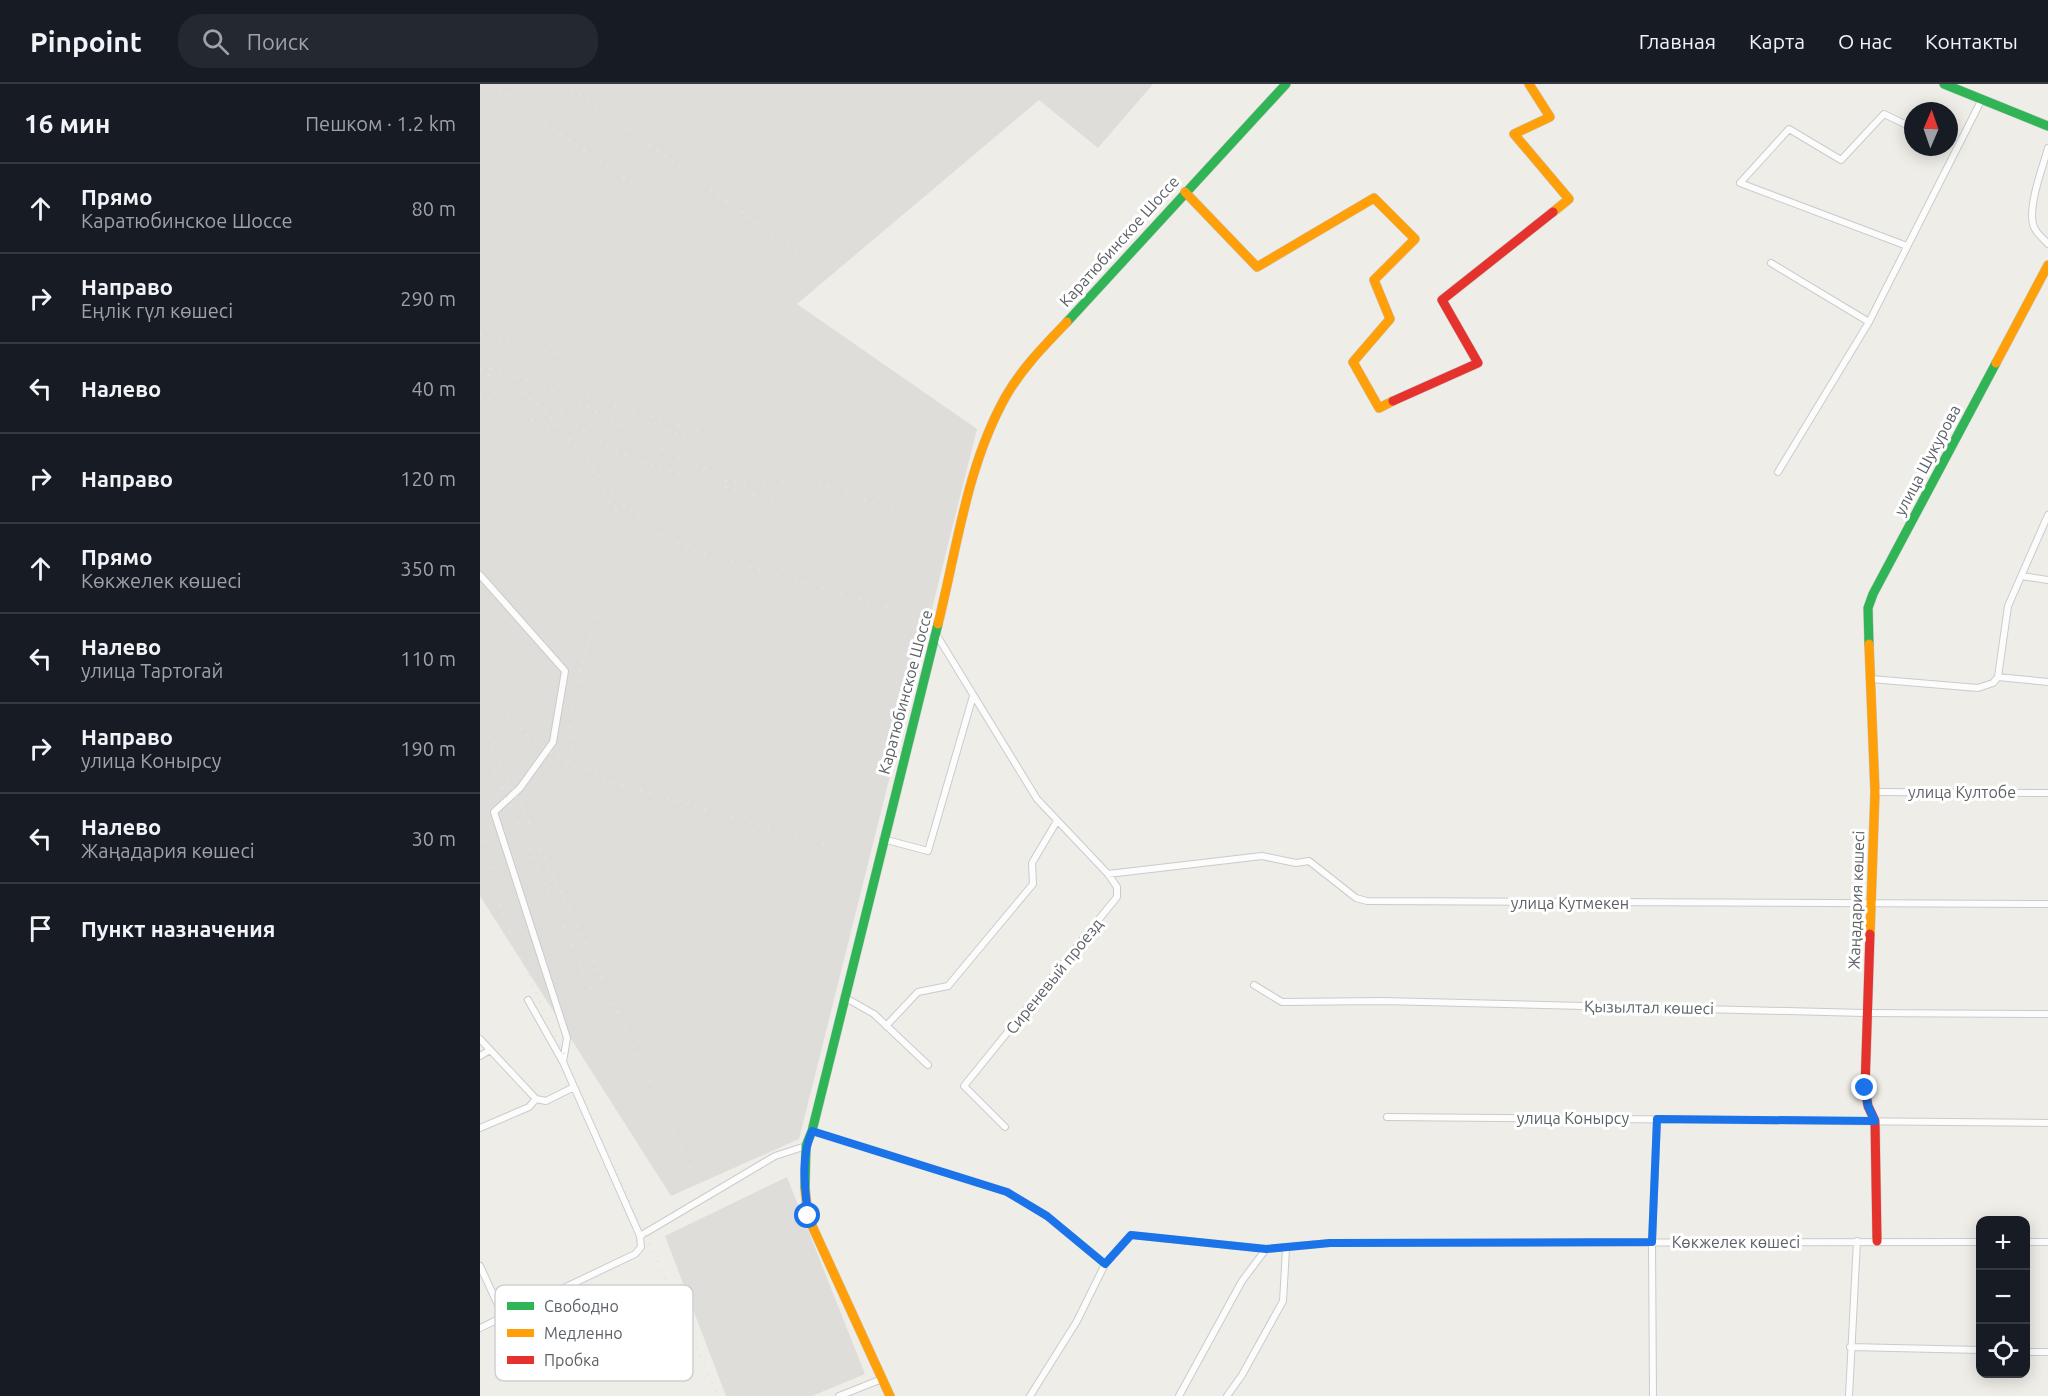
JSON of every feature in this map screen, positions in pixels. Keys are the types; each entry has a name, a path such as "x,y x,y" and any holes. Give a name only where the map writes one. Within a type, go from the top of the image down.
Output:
{"street":[{"name":"Каратюбинское Шоссе","path":"890,1396 808,1216 804,1179 806,1146 812,1131 973,478 1008,389 1185,192 1286,84"},
{"path":"1185,192 1257,267 1374,198 1415,238 1374,280 1390,319 1353,362 1379,408 1478,363 1442,300 1569,199 1514,134 1550,117 1529,84"},
{"path":"1944,84 2048,126"},
{"path":"1958,147 1982,99"},
{"path":"1904,124 1884,114 1841,160 1789,129 1740,183 1907,246"},
{"path":"2048,148 2035,194 2033,219 2036,231 2048,244"},
{"path":"1778,472 1869,322 1953,156"},
{"path":"1771,263 1869,322"},
{"name":"улица Шукурова","path":"1871,679 1867,615 1870,600 2048,265"},
{"path":"1871,679 1978,688 1993,683 1998,676 2008,606 2048,515"},
{"path":"480,574 565,671 553,742 520,788 494,812 567,1038 563,1062"},
{"path":"2022,576 2048,580"},
{"path":"936,634 1037,799 1108,874"},
{"path":"1998,676 2048,682"},
{"name":"Жаңадария көшесі","path":"1871,679 1875,792 1869,905 1865,1088 1868,1106 1875,1121 1877,1241"},
{"path":"883,839 928,851 973,696"},
{"name":"улица Култобе","path":"1875,792 2048,793"},
{"path":"886,1026 918,992 948,986 1033,884 1032,863 1057,821"},
{"name":"улица Кутмекен","path":"1108,874 1262,856 1296,863 1309,861 1356,898 1367,901 2048,904"},
{"name":"Сиреневый проезд","path":"1005,1127 964,1086 1117,897 1117,887 1108,874"},
{"name":"Қызылтал көшесі","path":"1254,985 1282,1002 1382,1000 1868,1013 2048,1014"},
{"path":"844,997 874,1014 927,1065"},
{"path":"528,1000 563,1062 640,1236 641,1247 634,1254 571,1285"},
{"path":"480,1039 536,1099 546,1101 574,1087"},
{"path":"480,1056 490,1050"},
{"path":"480,1128 529,1107 536,1099"},
{"name":"улица Конырсу","path":"1387,1117 2048,1123"},
{"path":"1653,1396 1652,1242 1657,1119"},
{"path":"812,1131 1007,1192 1047,1216 1105,1264 1077,1321 1030,1396"},
{"path":"640,1236 775,1156 806,1146"},
{"name":"Көкжелек көшесі","path":"1105,1264 1131,1235 1266,1249 1286,1249 1330,1243 1976,1242"},
{"path":"1849,1396 1857,1241"},
{"path":"2030,1242 2048,1242"},
{"path":"1179,1396 1242,1281 1266,1249"},
{"path":"1227,1396 1242,1375 1283,1301 1286,1249"},
{"path":"480,1266 495,1298"},
{"path":"480,1328 495,1322"},
{"path":"1850,1347 1976,1350"},
{"path":"2030,1352 2048,1352"},
{"path":"839,1396 882,1379"}],"shaded area":[{"path":"480,84 1153,84 1098,148 1039,100 797,304 977,429 799,1139 671,1196 480,896"},
{"path":"787,1177 865,1374 812,1396 726,1396 693,1309 693,1285 684,1285 665,1236"}],"railway":[{"path":"491,84 632,184"},
{"path":"564,84 809,260"},
{"path":"480,334 555,354"},
{"path":"490,368 574,400 679,458 695,465 730,473"},
{"path":"480,370 520,391 547,412 624,506 661,534 695,551 890,608"},
{"path":"480,395 542,425 568,449"},
{"path":"578,395 700,431"},
{"path":"546,402 602,444 643,463 687,476 745,483 811,480 894,511"},
{"path":"648,424 699,442"},
{"path":"725,487 773,501"},
{"path":"603,494 632,531"},
{"path":"600,607 579,678 571,717 572,746 582,763 607,781 826,844"},
{"path":"480,676 501,707 526,734 556,756 588,773"},
{"path":"480,719 692,1172"},
{"path":"495,770 599,1006"},
{"path":"480,831 504,917 668,1285"},
{"path":"693,1341 718,1396"}],"traffic: fast":[{"path":"1067,322 1286,84"},
{"path":"1944,84 2048,126"},
{"path":"1869,644 1868,608 1873,594 1996,363"},
{"path":"805,1188 806,1146 812,1131 938,624"}],"traffic: slow":[{"path":"1529,84 1550,117 1514,134 1569,199 1553,212"},
{"path":"1185,192 1257,267 1374,198 1415,239 1374,280 1390,319 1353,362 1379,408 1393,401"},
{"path":"1996,363 2048,265"},
{"path":"938,624 964,507 993,422 1019,376 1067,322"},
{"path":"1869,644 1875,792 1870,934"},
{"path":"805,1188 808,1217 890,1396"}],"traffic: jam":[{"path":"1393,401 1478,363 1442,300 1553,212"},
{"path":"1870,934 1865,1088 1868,1106 1875,1121 1877,1241"}],"route":[{"path":"808,1216 804,1179 806,1146 812,1131 1007,1192 1047,1216 1105,1264 1131,1235 1266,1249 1286,1249 1330,1243 1652,1242 1657,1119 1875,1121 1868,1106 1865,1088"}]}
